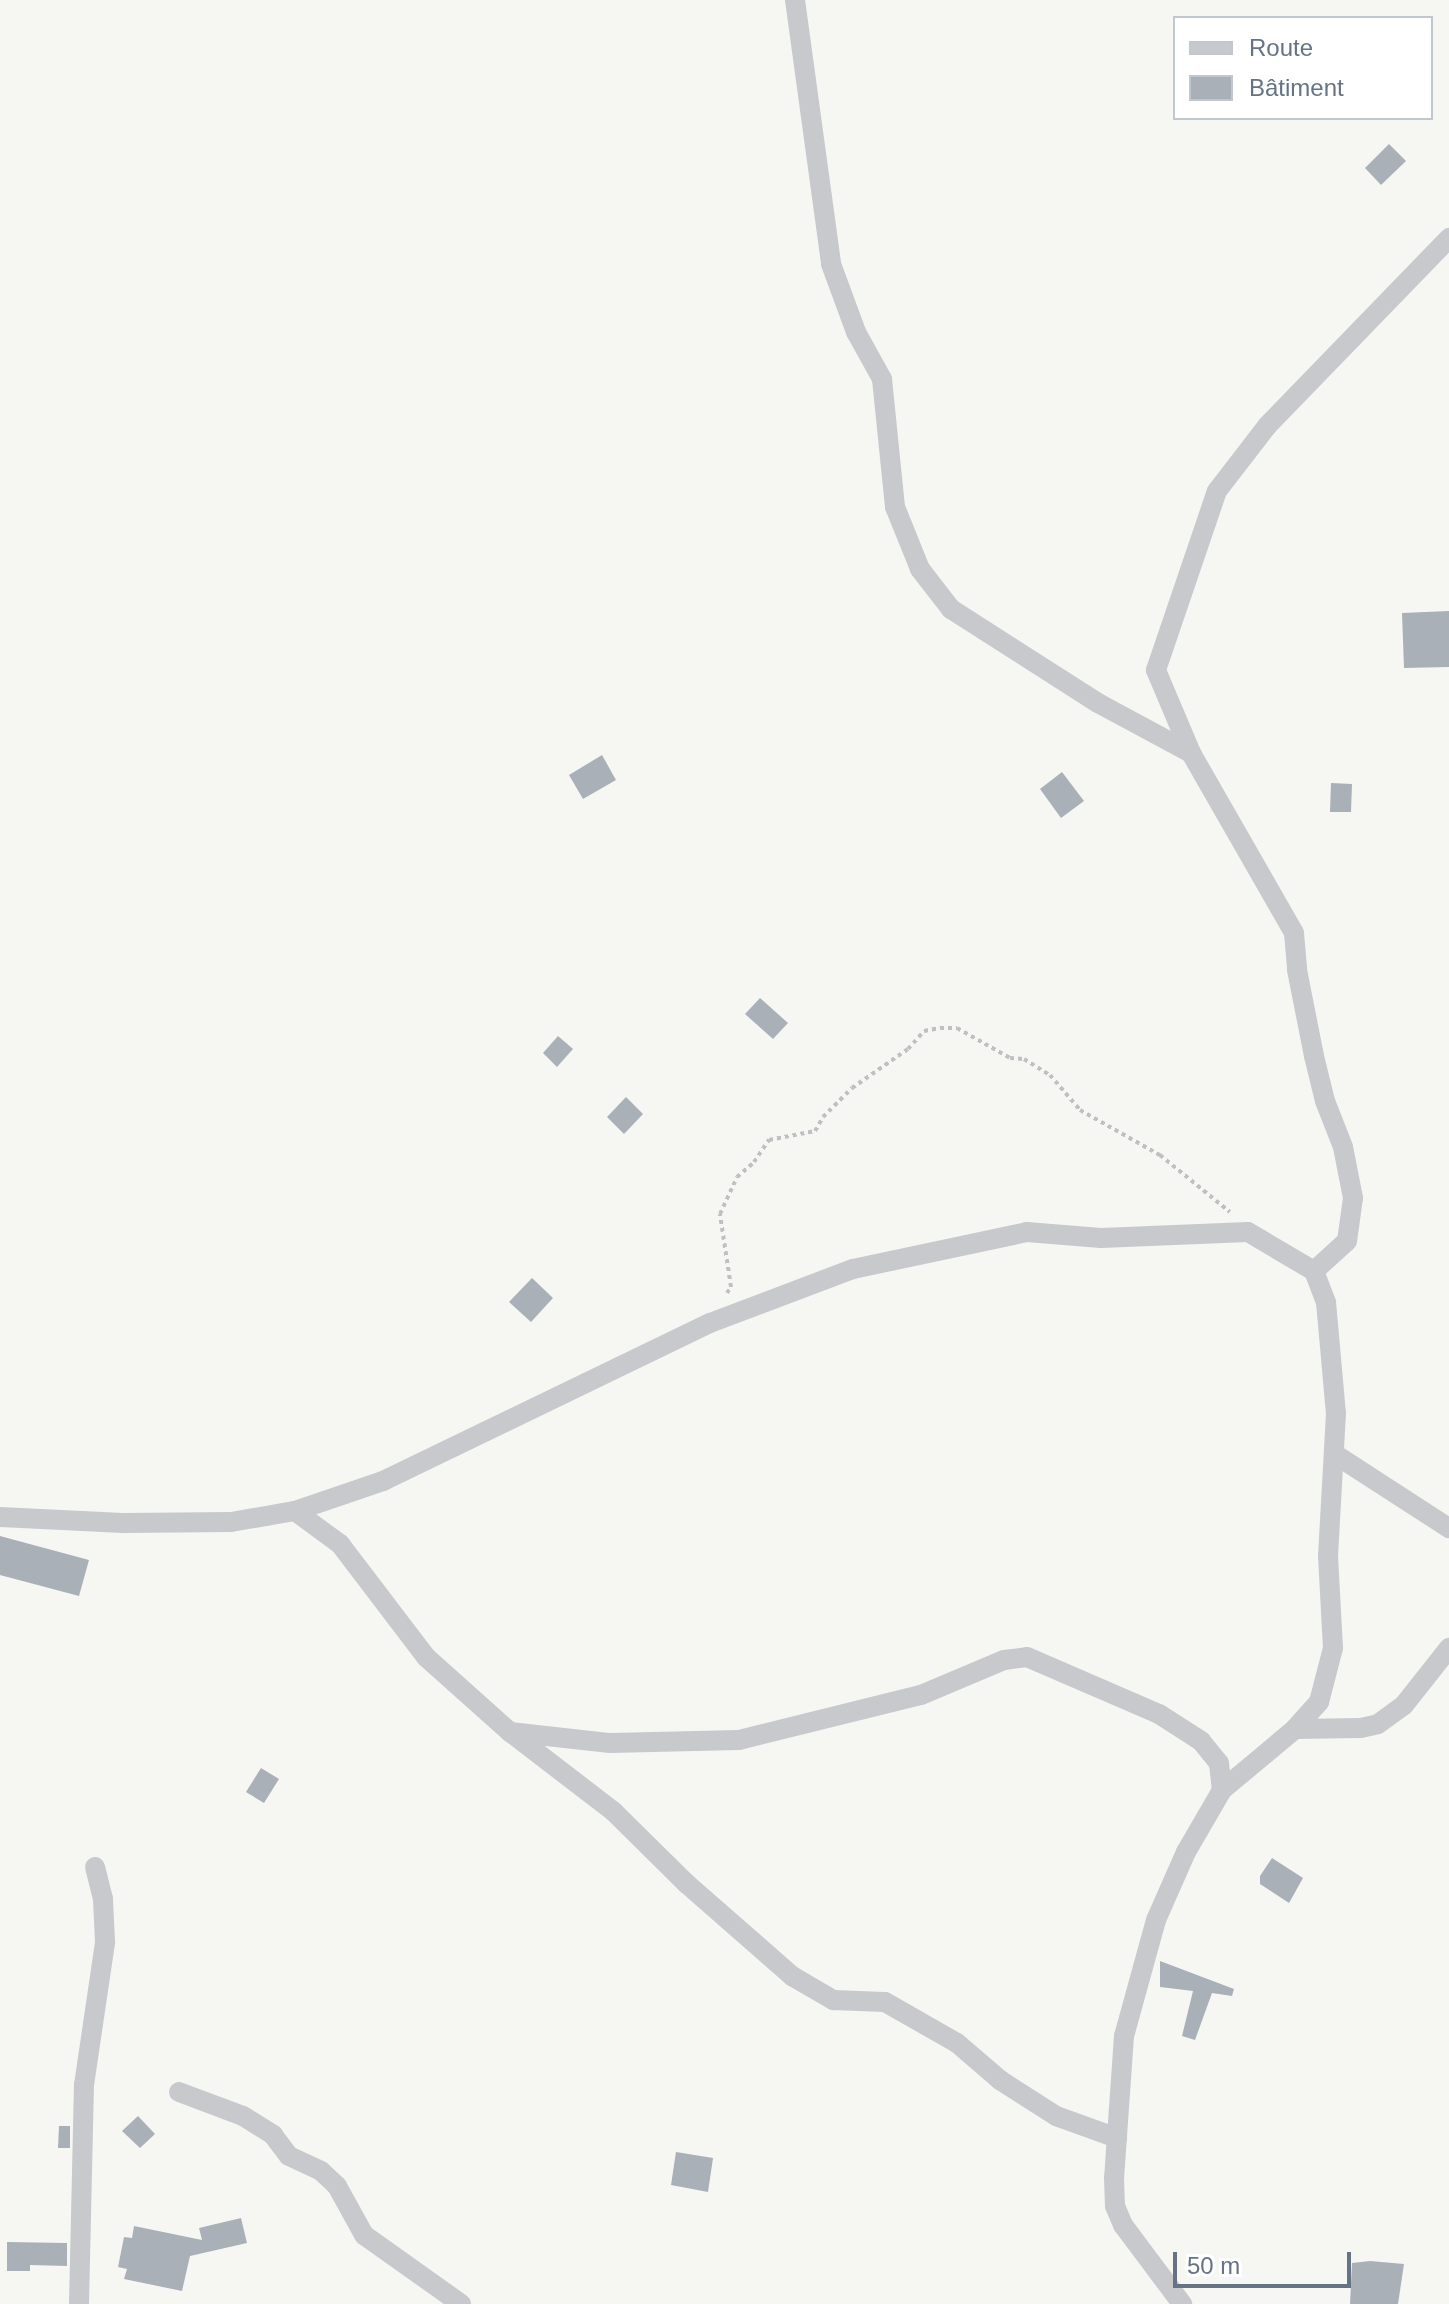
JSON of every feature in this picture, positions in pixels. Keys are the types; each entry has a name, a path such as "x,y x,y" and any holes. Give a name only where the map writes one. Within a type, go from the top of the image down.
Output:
{"street":[{"path":"795,0 831,264 856,332 882,379 895,507 920,569 951,609 1098,703 1191,753"},
{"path":"1314,1271 1347,1241 1353,1198 1343,1147 1325,1101 1314,1056 1297,970 1294,933 1191,753 1156,670 1217,491 1267,426 1449,238"},
{"path":"0,1517 123,1523 231,1522 295,1511 383,1481 710,1323 853,1269 1027,1232 1101,1238 1248,1232 1314,1271 1326,1302 1336,1455 1329,1505 1328,1556 1333,1648 1319,1702 1295,1729 1222,1790 1186,1852 1156,1920 1124,2036 1115,2206 1123,2225 1182,2304"},
{"path":"1336,1455 1449,1528"},
{"path":"295,1511 340,1544 426,1657 510,1732 613,1811 687,1884 792,1976 833,2000 885,2002 957,2043 1000,2080 1056,2116 1117,2138"},
{"path":"1295,1729 1361,1728 1378,1724 1404,1705 1449,1648"},
{"path":"510,1732 610,1743 739,1740 921,1695 1004,1660 1027,1657 1159,1714 1201,1741 1219,1763 1222,1790"},
{"path":"79,2304 84,2085 105,1942 103,1899 95,1867"},
{"path":"179,2092 243,2116 273,2135 289,2156 321,2171 337,2186 364,2235 461,2304"}],"path":[{"path":"710,1323 731,1287 720,1214 737,1177 754,1162 769,1140 815,1131 823,1117 852,1088 908,1049 924,1031 940,1028 957,1028 1010,1058 1024,1059 1050,1075 1080,1110 1107,1127 1132,1137 1194,1179 1223,1204 1248,1232"}],"building":[{"path":"1389,144 1406,161 1381,185 1365,168"},
{"path":"1449,611 1449,667 1404,668 1402,613"},
{"path":"602,755 616,780 583,799 569,775"},
{"path":"1062,772 1084,801 1061,818 1040,789"},
{"path":"1331,783 1352,784 1351,812 1330,812"},
{"path":"760,998 788,1023 773,1039 745,1014"},
{"path":"558,1036 573,1049 557,1067 543,1053"},
{"path":"626,1097 643,1114 624,1134 607,1117"},
{"path":"532,1278 553,1298 531,1322 509,1302"},
{"path":"0,1536 89,1560 79,1596 0,1575"},
{"path":"261,1768 279,1779 264,1803 246,1792"},
{"path":"1272,1858 1303,1878 1289,1903 1260,1884 1260,1876"},
{"path":"1160,1961 1234,1989 1232,1996 1212,1993 1195,2040 1182,2036 1193,1991 1160,1987"},
{"path":"138,2116 155,2134 140,2148 122,2131"},
{"path":"59,2126 70,2126 70,2148 58,2148"},
{"path":"676,2152 713,2158 708,2192 671,2185"},
{"path":"241,2218 247,2243 190,2256 182,2291 124,2279 127,2269 118,2267 124,2237 132,2238 134,2226 202,2240 199,2228"},
{"path":"7,2242 67,2243 67,2266 30,2265 30,2271 7,2271"},
{"path":"1352,2263 1404,2264 1398,2304 1350,2304"}]}
